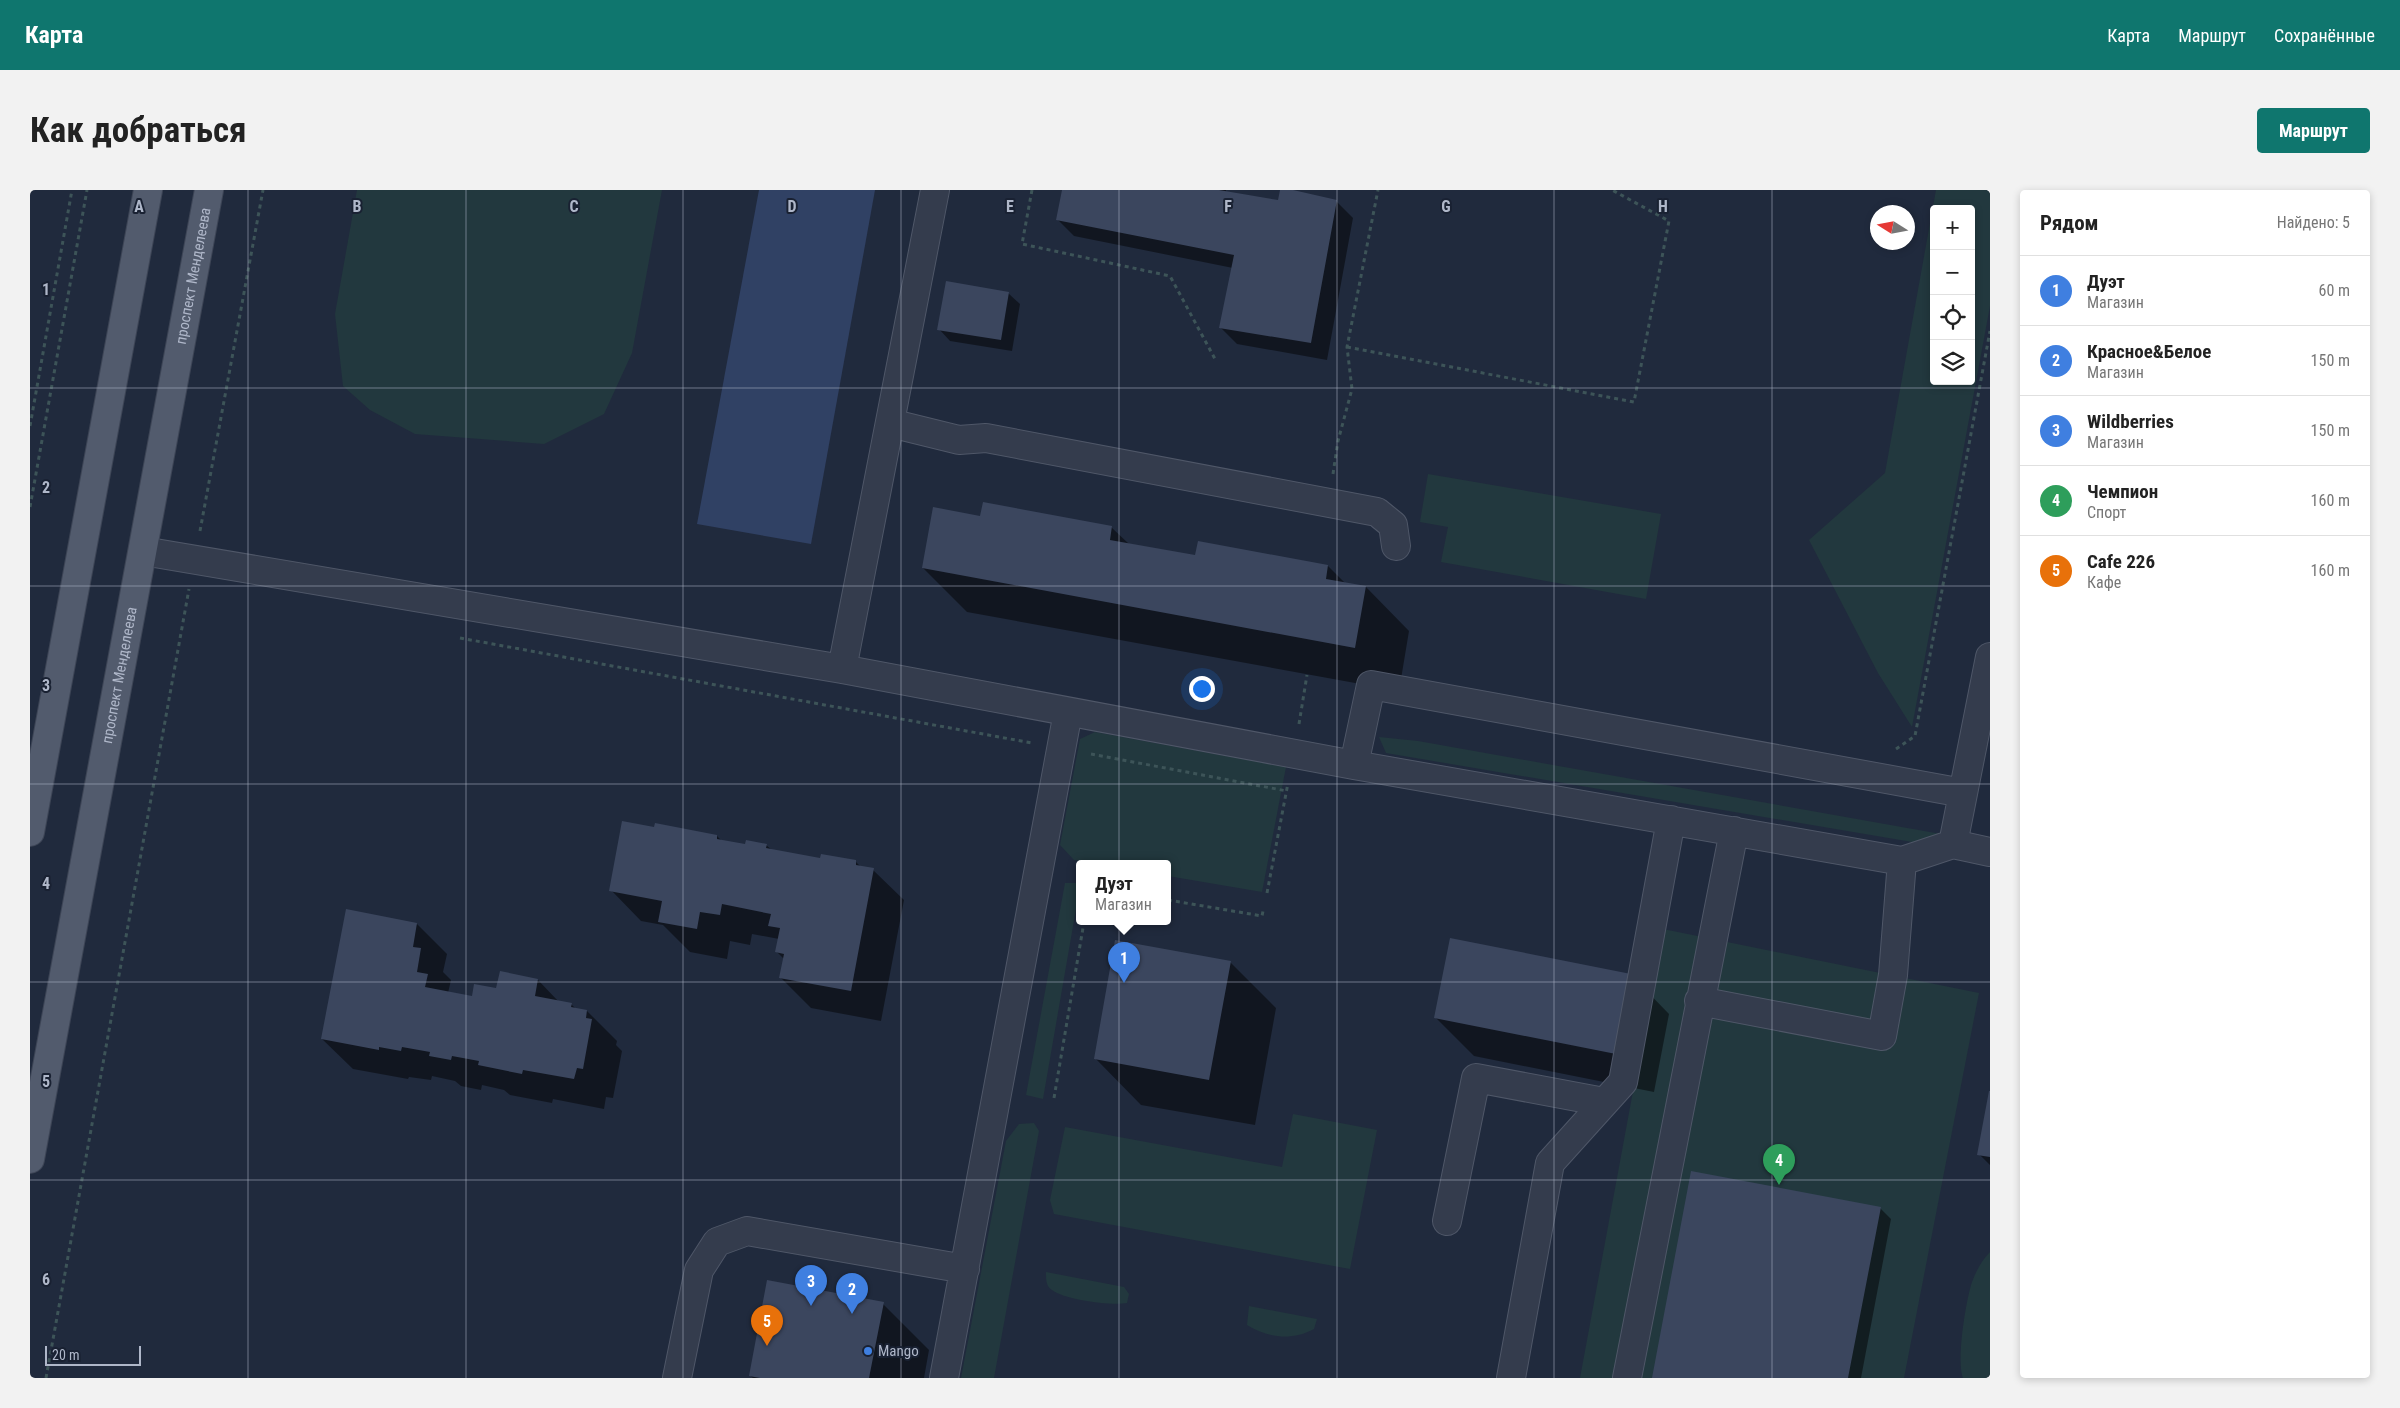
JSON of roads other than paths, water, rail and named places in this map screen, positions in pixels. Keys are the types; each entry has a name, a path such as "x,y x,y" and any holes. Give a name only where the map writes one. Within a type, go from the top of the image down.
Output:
{"main road":[{"path":"30,832 148,190"},
{"name":"проспект Менделеева","path":"30,1159 209,190"}],"street":[{"path":"842,669 935,190"},
{"path":"890,423 959,440 986,438 1377,512 1393,525 1396,546"},
{"path":"143,551 842,669 1354,765 1902,862 1953,844 1990,852"},
{"path":"1953,844 1990,657"},
{"path":"1354,765 1371,685 1963,793"},
{"path":"944,1378 1068,712"},
{"path":"1511,1378 1550,1162 1623,1082 1671,820"},
{"path":"1627,1378 1699,1001 1734,832"},
{"path":"1699,1001 1882,1036 1893,975 1902,862"},
{"path":"1447,1221 1476,1078 1604,1102"},
{"path":"677,1378 699,1270 717,1242 747,1231 965,1269"}],"water":[{"path":"759,190 875,190 811,544 697,524"}],"place":[{"name":"Дуэт","path":"1124,983"},
{"name":"Чемпион","path":"1779,1185"},
{"name":"Wildberries","path":"811,1306"},
{"name":"Красное&Белое","path":"852,1314"},
{"name":"Cafe 226","path":"767,1346"},
{"name":"Mango","path":"868,1351"}]}
